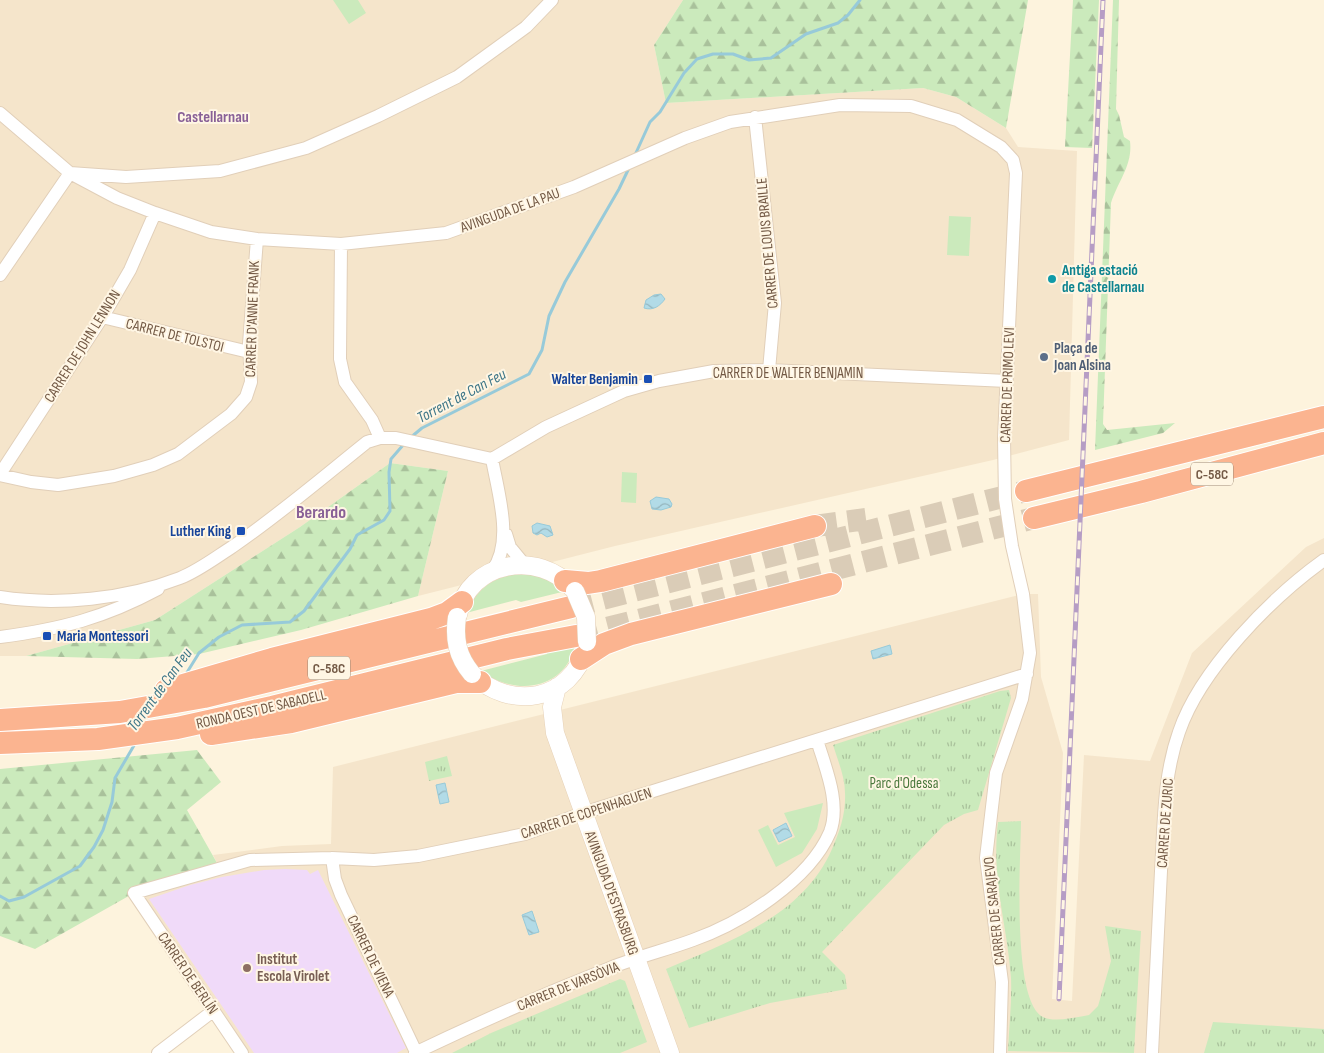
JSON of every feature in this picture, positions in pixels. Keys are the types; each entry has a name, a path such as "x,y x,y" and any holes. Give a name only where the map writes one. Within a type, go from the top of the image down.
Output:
{"highway":[{"name":"C-58C","path":"1026,491 1324,417"},
{"name":"C-58C","path":"1034,518 1324,443"},
{"path":"570,593 588,584 815,526"},
{"path":"581,646 604,644 624,636 830,584"},
{"name":"RONDA OEST DE SABADELL","path":"0,720 120,712 204,697 570,593"},
{"path":"84,714 272,659 431,620 460,609"},
{"name":"RONDA OEST DE SABADELL","path":"0,742 98,739 218,720 507,649 581,646"},
{"path":"98,739 160,741 245,730 291,722 476,678"}],"main road":[{"path":"524,564 540,567 570,593 586,617 581,646 573,672 557,687 540,694 521,697 504,695 476,678 460,654 456,638 460,609 479,580 492,571 524,564"},
{"name":"AVINGUDA D'ESTRASBURG","path":"557,687 552,707 555,733 670,1053"},
{"name":"AVINGUDA D'ESTRASBURG","path":"521,697 538,709 555,733"}],"street":[{"path":"0,275 70,173 126,177 220,172 306,148 378,116 457,77 526,27 552,0"},
{"name":"AVINGUDA DE LA PAU","path":"0,112 70,173 117,198 155,213 211,232 257,238 341,244 446,233 574,187 685,138 730,122 840,105 911,106 957,120 980,133 1010,155 1015,164 1016,173"},
{"name":"CARRER DE LOUIS BRAILLE","path":"754,117 775,303 769,370"},
{"name":"CARRER DE PRIMO LEVI","path":"1016,173 1004,438 1006,499 1012,546 1023,594"},
{"path":"117,198 126,177"},
{"name":"CARRER DE JOHN LENNON","path":"0,474 102,317 130,270 155,213"},
{"name":"CARRER D'ANNE FRANK","path":"0,474 32,482 58,485 114,476 153,465 178,454 232,414 246,397 251,382 249,352 257,238"},
{"path":"341,244 340,359 345,382 372,420 380,438"},
{"name":"CARRER DE TOLSTOI","path":"102,317 249,352"},
{"name":"CARRER DE WALTER BENJAMIN","path":"492,459 546,427 624,391 659,381 714,371 769,370 1007,381"},
{"path":"0,636 46,630 100,617 180,578 204,565 274,518 367,442 380,438 396,438 492,459 502,520 510,547 524,564"},
{"path":"492,571 500,561 503,548 502,520"},
{"name":"CARRER DE ZURIC","path":"1152,1053 1166,776 1179,730 1202,687 1221,657 1263,612 1306,573 1324,560"},
{"path":"0,597 66,600 98,597 180,578"},
{"name":"CARRER DE SARAJEVO","path":"1000,1053 1002,982 986,858 996,774 1022,699 1030,653 1023,594"},
{"name":"CARRER DE COPENHAGUEN","path":"134,893 250,860 332,858 374,860 453,850 525,834 583,813 1027,674"},
{"name":"CARRER DE VARSÒVIA","path":"416,1053 525,1004 635,959 695,940 731,922 778,893 794,880 816,856 830,831 833,807 830,782 817,740"},
{"name":"CARRER DE VIENA","path":"332,858 335,879 416,1053"},
{"name":"CARRER DE BERLÍN","path":"134,893 242,1053"},
{"path":"158,1053 213,1011"}],"shaded area":[{"path":"0,0 683,0 654,45 666,103 923,88 956,97 1006,128 1018,147 1077,151 1069,440 993,460 615,546 418,596 448,471 390,463 300,527 155,620 26,656 0,656"},
{"path":"1324,538 1324,1053 248,1053 133,886 217,863 213,855 282,846 331,844 333,767 1023,594 1038,594 1041,677 1063,753 1052,999 1072,1001 1084,755 1150,761 1192,653 1306,547"},
{"path":"264,870 307,870 310,874 318,870 406,1048 397,1053 254,1053 149,899 190,885 222,877"}],"green space":[{"path":"333,0 358,0 366,13 349,24"},
{"path":"683,0 1028,0 1006,128 956,97 923,88 666,103 654,45"},
{"path":"1073,0 1099,0 1092,148 1065,147"},
{"path":"1113,0 1119,0 1116,109 1124,137 1130,141 1130,150 1127,165 1111,203 1103,424 1107,430 1175,423 1163,433 1095,450"},
{"path":"949,216 971,217 969,256 947,255"},
{"path":"390,463 448,471 418,596 301,630 199,654 137,659 26,656 155,620 300,527"},
{"path":"622,472 637,473 636,503 621,502"},
{"path":"522,573 550,581 562,592 521,602 516,600 466,613 476,596 488,584 503,577"},
{"path":"575,645 569,660 561,672 550,680 537,685 508,684 494,679 481,671 547,654 547,651"},
{"name":"Parc d'Odessa","path":"1009,690 1011,698 978,810 964,814 944,825 822,952 845,975 847,989 770,1003 689,1028 666,969 739,937 762,924 803,892 819,872 835,842 845,808 844,781 833,745 1000,691"},
{"path":"197,750 221,782 187,810 217,863 134,893 35,949 0,936 0,769"},
{"path":"447,756 452,776 429,781 425,762"},
{"path":"823,803 817,829 802,853 776,867 758,830 768,825 778,845 795,837 784,813"},
{"path":"1021,821 1020,926 1022,957 1026,984 1033,1005 1043,1017 1053,1020 1089,1015 1098,1006 1111,961 1105,926 1141,931 1134,1053 1008,1051 1011,978 998,882 996,843 998,822"},
{"path":"620,979 625,981 647,1042 620,1053 452,1053 491,1033"},
{"path":"1213,1022 1324,1029 1324,1053 1204,1053"}],"water":[{"path":"661,294 665,299 659,306 650,309 644,308 646,300 654,295"},
{"path":"656,497 669,499 672,504 671,507 661,510 652,509 650,501"},
{"path":"537,523 550,526 553,535 547,537 541,533 537,535 533,533 532,526"},
{"path":"890,645 892,654 873,659 871,651"},
{"path":"445,783 449,802 440,804 436,785"},
{"path":"786,823 792,836 779,842 773,830"},
{"path":"532,911 539,932 529,935 522,915"}],"waterway":[{"name":"Torrent de Can Feu","path":"635,155 650,122 660,112 684,73 697,59 713,54 733,54 749,60 771,58 806,34 838,23 848,15 860,0"},
{"name":"Torrent de Can Feu","path":"410,438 422,428 529,374 542,350 549,316 565,282 619,189 629,168"},
{"name":"Torrent de Can Feu","path":"186,674 199,653 219,637 242,625 290,622 304,611 350,549 357,535 384,520 390,511 389,472 391,459 404,444"},
{"name":"Torrent de Can Feu","path":"0,896 9,901 24,897 80,866 94,847 103,830 112,802 115,778 136,742"}],"tunnel":[{"path":"571,607 1026,491"},
{"path":"576,636 1034,518"},
{"path":"815,526 866,519"}],"railway":[{"path":"1059,999 1103,0"}],"place":[{"name":"Antiga estació de Castellarnau","path":"1052,279"},
{"name":"Plaça de Joan Alsina","path":"1044,357"},
{"name":"Walter Benjamin","path":"648,379"},
{"name":"Luther King","path":"241,531"},
{"name":"Maria Montessori","path":"47,636"},
{"name":"Institut Escola Virolet","path":"247,968"}],"district":[{"name":"Castellarnau","path":"213,116"},
{"name":"Berardo","path":"321,512"}]}
